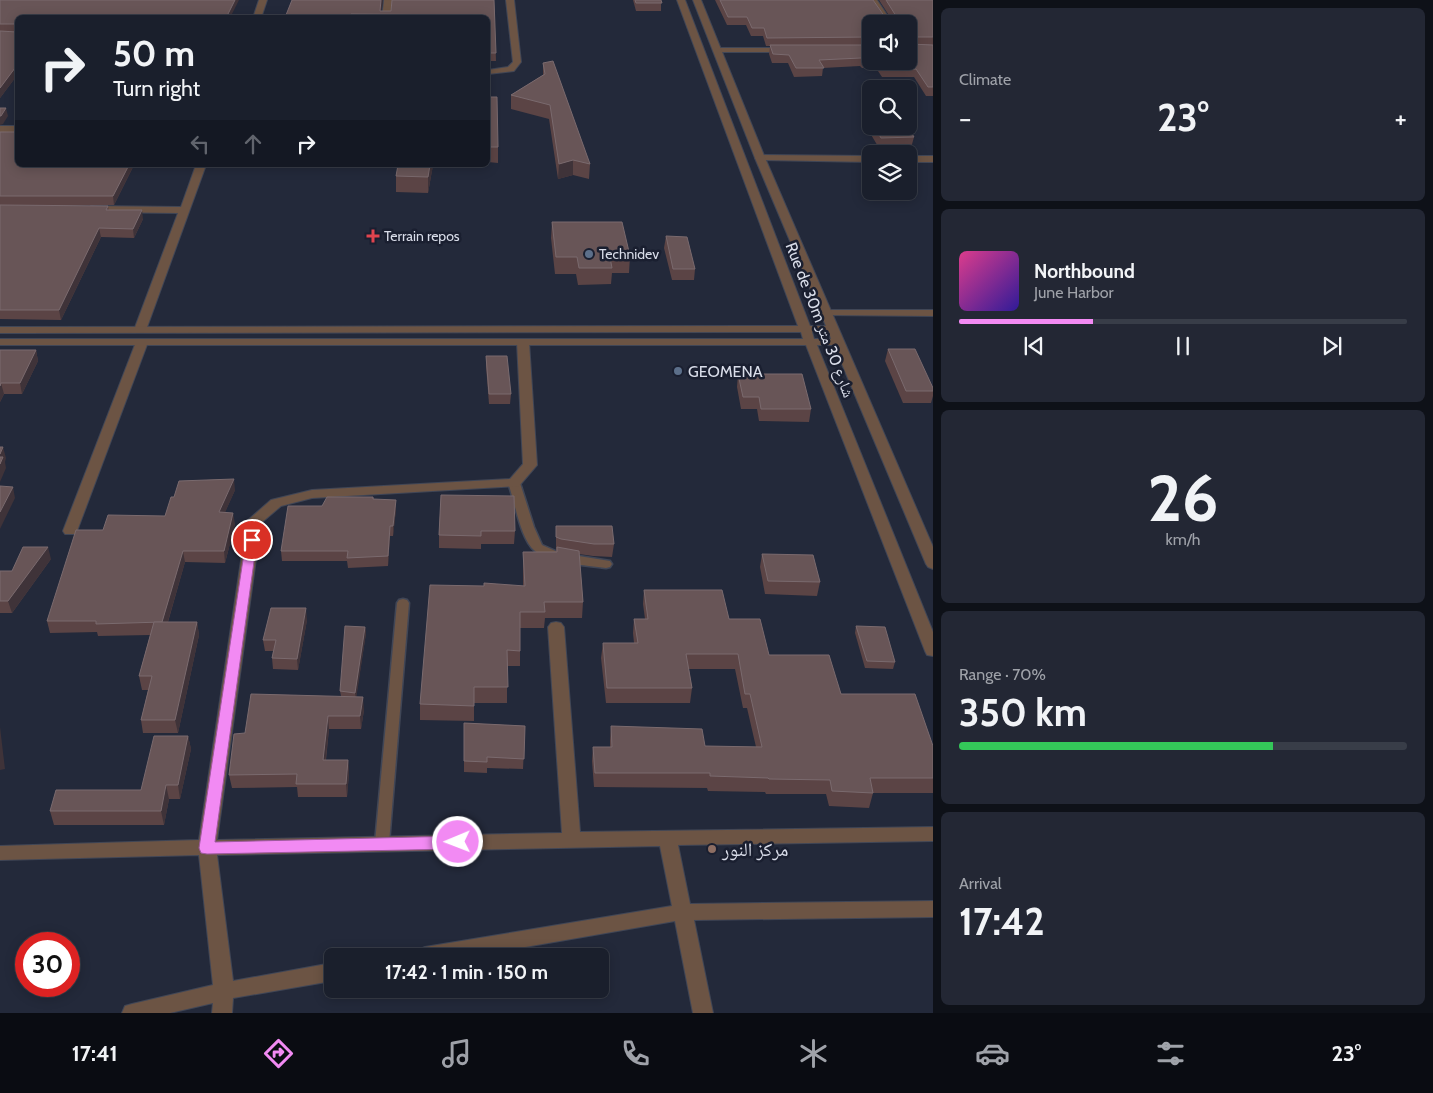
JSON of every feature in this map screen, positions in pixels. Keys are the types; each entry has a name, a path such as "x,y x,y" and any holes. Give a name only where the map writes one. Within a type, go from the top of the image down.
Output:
{"street":[{"path":"259,15 263,0"},
{"path":"386,15 388,0"},
{"path":"490,72 511,69 517,62 510,0"},
{"name":"Rue de 30m شارع 30 متر","path":"681,0 810,342 933,651"},
{"name":"Rue de 30m شارع 30 متر","path":"697,0 760,158 933,564"},
{"path":"873,0 883,15"},
{"path":"717,50 794,50"},
{"path":"0,129 15,129"},
{"path":"760,158 862,159"},
{"path":"917,159 933,160"},
{"path":"70,531 200,167"},
{"path":"78,209 184,210"},
{"path":"828,314 933,313"},
{"path":"0,342 141,336 834,329"},
{"path":"0,330 141,336 523,342 839,342"},
{"path":"222,1013 224,990 207,848 254,520 276,503 312,494 514,482 530,465 523,342"},
{"path":"556,627 572,841"},
{"path":"0,853 933,834"},
{"path":"668,839 703,1013"},
{"path":"472,948 682,912 933,909"},
{"path":"132,1013 224,990 324,973"}],"lane":[{"path":"514,482 531,535 538,548 555,556 606,564"},
{"path":"382,844 403,603"}],"building":[{"path":"0,0 235,0 228,15 15,15 15,24 0,24"},
{"path":"292,0 381,0 380,11 391,11 392,0 494,0 496,53 490,53 490,15 286,15"},
{"path":"635,0 661,0 662,3 636,3"},
{"path":"720,0 873,0 884,15 862,15 862,37 767,38 764,28 752,28 747,17 728,17"},
{"path":"886,0 933,0 933,37 917,37 917,15 895,15"},
{"path":"0,31 15,32 15,68 0,88"},
{"path":"917,44 933,45 933,87 928,87 917,70"},
{"path":"770,45 862,45 862,59 819,60 824,68 796,68 789,55 773,54"},
{"path":"553,61 590,164 573,160 559,164 550,105 511,95 545,74 543,63"},
{"path":"490,97 497,97 498,147 490,147"},
{"path":"0,108 6,108 1,116 0,116"},
{"path":"0,132 15,132 15,167 128,167 113,196 0,196"},
{"path":"879,135 913,135 914,137 881,138"},
{"path":"398,167 430,167 428,177 396,176"},
{"path":"0,205 108,206 106,210 142,210 133,229 99,228 59,310 0,310"},
{"path":"552,222 622,222 630,256 610,257 612,268 579,268 577,257 556,257"},
{"path":"666,236 687,237 695,269 673,269"},
{"path":"888,349 915,349 933,391 906,391"},
{"path":"0,350 36,350 20,383 1,383 0,386"},
{"path":"486,356 507,356 511,394 489,394"},
{"path":"738,374 802,374 811,409 761,409 759,397 743,397"},
{"path":"234,479 219,512 233,513 224,551 183,551 162,622 96,624 96,621 47,621 76,530 103,530 108,515 165,516 179,481"},
{"path":"0,486 13,487 0,512"},
{"path":"441,495 514,496 515,531 481,531 481,536 439,535"},
{"path":"327,497 373,497 373,499 396,500 393,526 390,526 388,556 347,558 348,551 281,551 288,506 322,506"},
{"path":"556,526 612,526 614,544 594,544 561,539 556,537"},
{"path":"23,547 48,547 8,601 0,601 0,571 12,571"},
{"path":"557,547 579,551 583,602 544,602 545,612 520,612 520,651 507,650 508,687 474,687 474,706 420,704 430,585 484,586 484,583 525,586 523,552 557,552"},
{"path":"762,554 813,555 820,582 768,581"},
{"path":"644,590 722,590 729,619 760,619 769,655 829,655 841,694 915,694 933,746 933,778 870,778 873,793 832,791 830,780 710,776 710,773 595,773 593,747 612,747 611,726 702,729 705,746 762,747 750,694 745,694 738,654 686,654 692,688 607,688 603,643 638,643 634,619 648,619"},
{"path":"271,608 306,608 297,659 272,658 276,640 263,640"},
{"path":"154,622 197,622 175,720 141,720 152,676 139,676"},
{"path":"345,626 365,627 355,693 340,691"},
{"path":"856,626 885,627 895,662 867,661"},
{"path":"251,694 363,697 360,716 328,716 323,760 348,760 346,784 296,784 297,774 229,775 234,734 245,733"},
{"path":"464,723 525,726 524,759 487,757 487,762 464,761"},
{"path":"154,736 188,736 178,785 166,785 161,811 50,811 56,790 141,790"}],"place":[{"name":"Terrain repos","path":"373,236"},
{"name":"Technidev","path":"589,254"},
{"name":"GEOMENA","path":"678,371"},
{"name":"مركز النور","path":"712,849"}],"route":[{"path":"252,540 207,848 458,842"}]}
